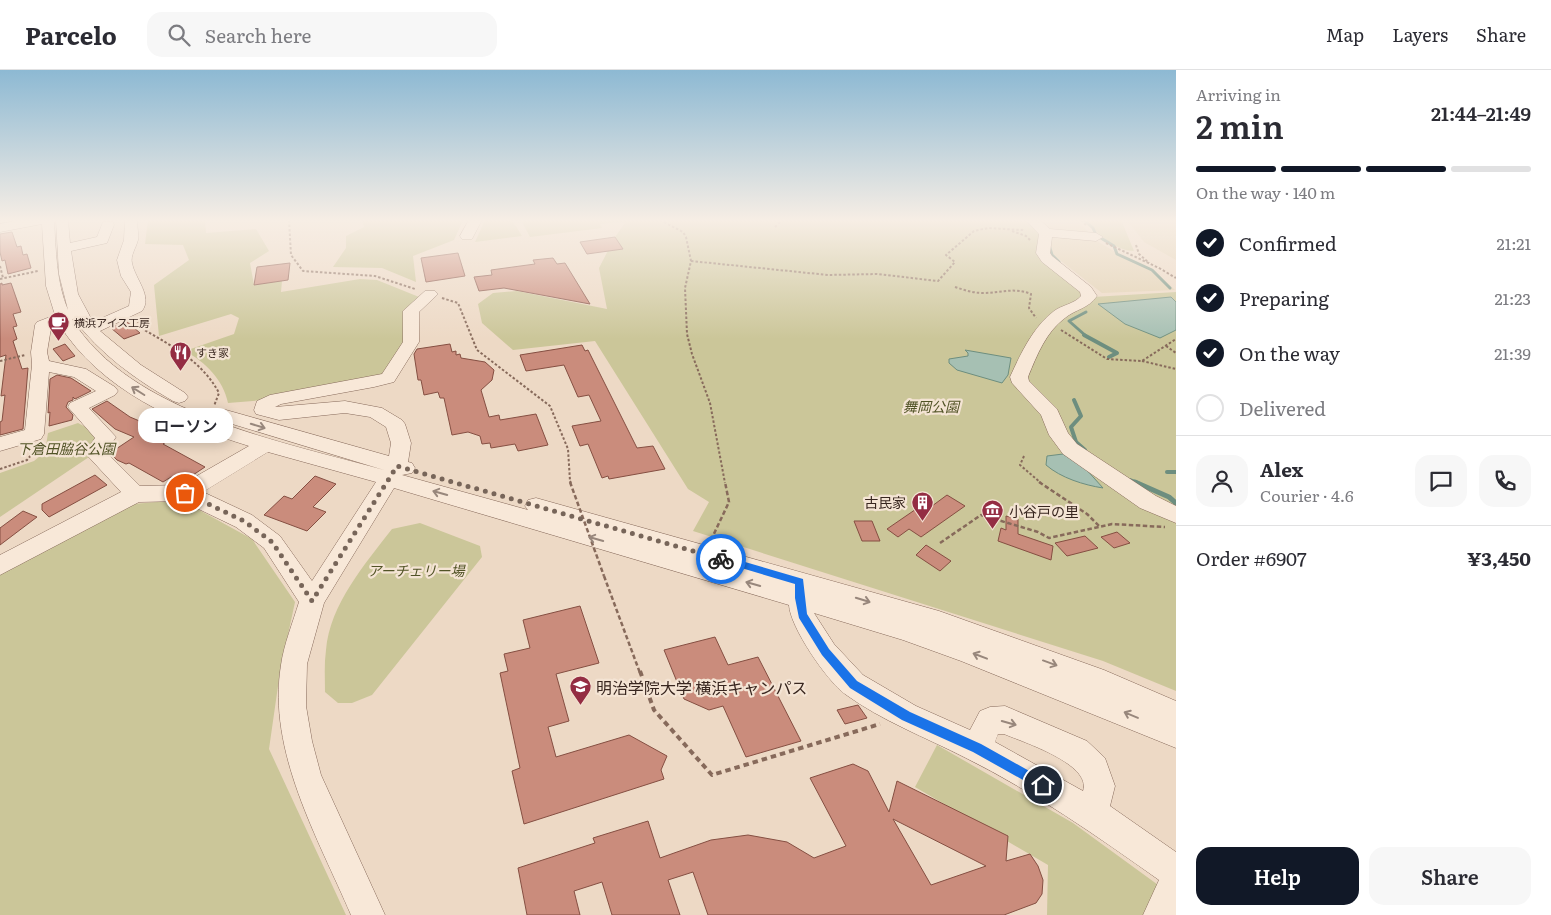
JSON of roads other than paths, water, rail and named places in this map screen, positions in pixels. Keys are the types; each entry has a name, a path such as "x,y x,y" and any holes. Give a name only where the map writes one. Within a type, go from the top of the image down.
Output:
{"street":[{"path":"50,259 57,308 70,314 91,329 124,361 153,382 185,400 212,411 393,472 799,590 939,622 1104,683 1176,715"},
{"path":"66,259 74,304 65,324 84,347 108,370 138,391 174,410 264,444 393,472 705,554 1101,702 1176,734"},
{"path":"91,329 137,308 138,292 128,276 124,259"},
{"path":"1048,259 1086,290 1090,296 1086,302 1061,313 1026,360 1019,377 1021,383 1050,413 1059,435 1070,448 1148,502 1171,521"},
{"path":"368,915 307,778 297,741 292,706 294,664 312,601 393,472 401,443 395,424 375,412 346,407 278,414 263,410 264,405 276,399 388,378 411,342 411,311 430,294"},
{"path":"0,444 34,434 43,325 70,314"},
{"path":"40,359 80,373 109,391 77,407 106,437 95,453 135,494"},
{"path":"185,493 255,452 264,444"},
{"path":"0,566 135,494 185,493 244,521 272,542 312,601"},
{"path":"799,590 802,615 821,645 853,684 906,716 977,748 1092,813 1176,872"},
{"path":"977,748 990,721 1005,720 1077,752 1094,768 1100,786 1092,813"},
{"path":"1160,915 1176,881"}],"waterway":[{"path":"1129,259 1152,270 1170,288"},
{"path":"1086,312 1069,321 1086,336"},
{"path":"1084,335 1117,353 1109,357"},
{"path":"1074,400 1081,416 1071,427 1076,442 1085,450"},
{"path":"1167,472 1176,472"},
{"path":"1130,480 1138,483"},
{"path":"1135,482 1169,497 1176,503"}],"place":[{"name":"横浜アイス工房","path":"58,341"},
{"name":"すき家","path":"180,371"},
{"name":"ローソン","path":"185,493"},
{"name":"古民家","path":"922,521"},
{"name":"小谷戸の里","path":"993,530"},
{"name":"明治学院大学 横浜キャンパス","path":"580,706"}],"park label":[{"name":"舞岡公園","path":"931,406"},
{"name":"下倉田脇谷公園","path":"66,448"},
{"name":"アーチェリー場","path":"416,570"}]}
